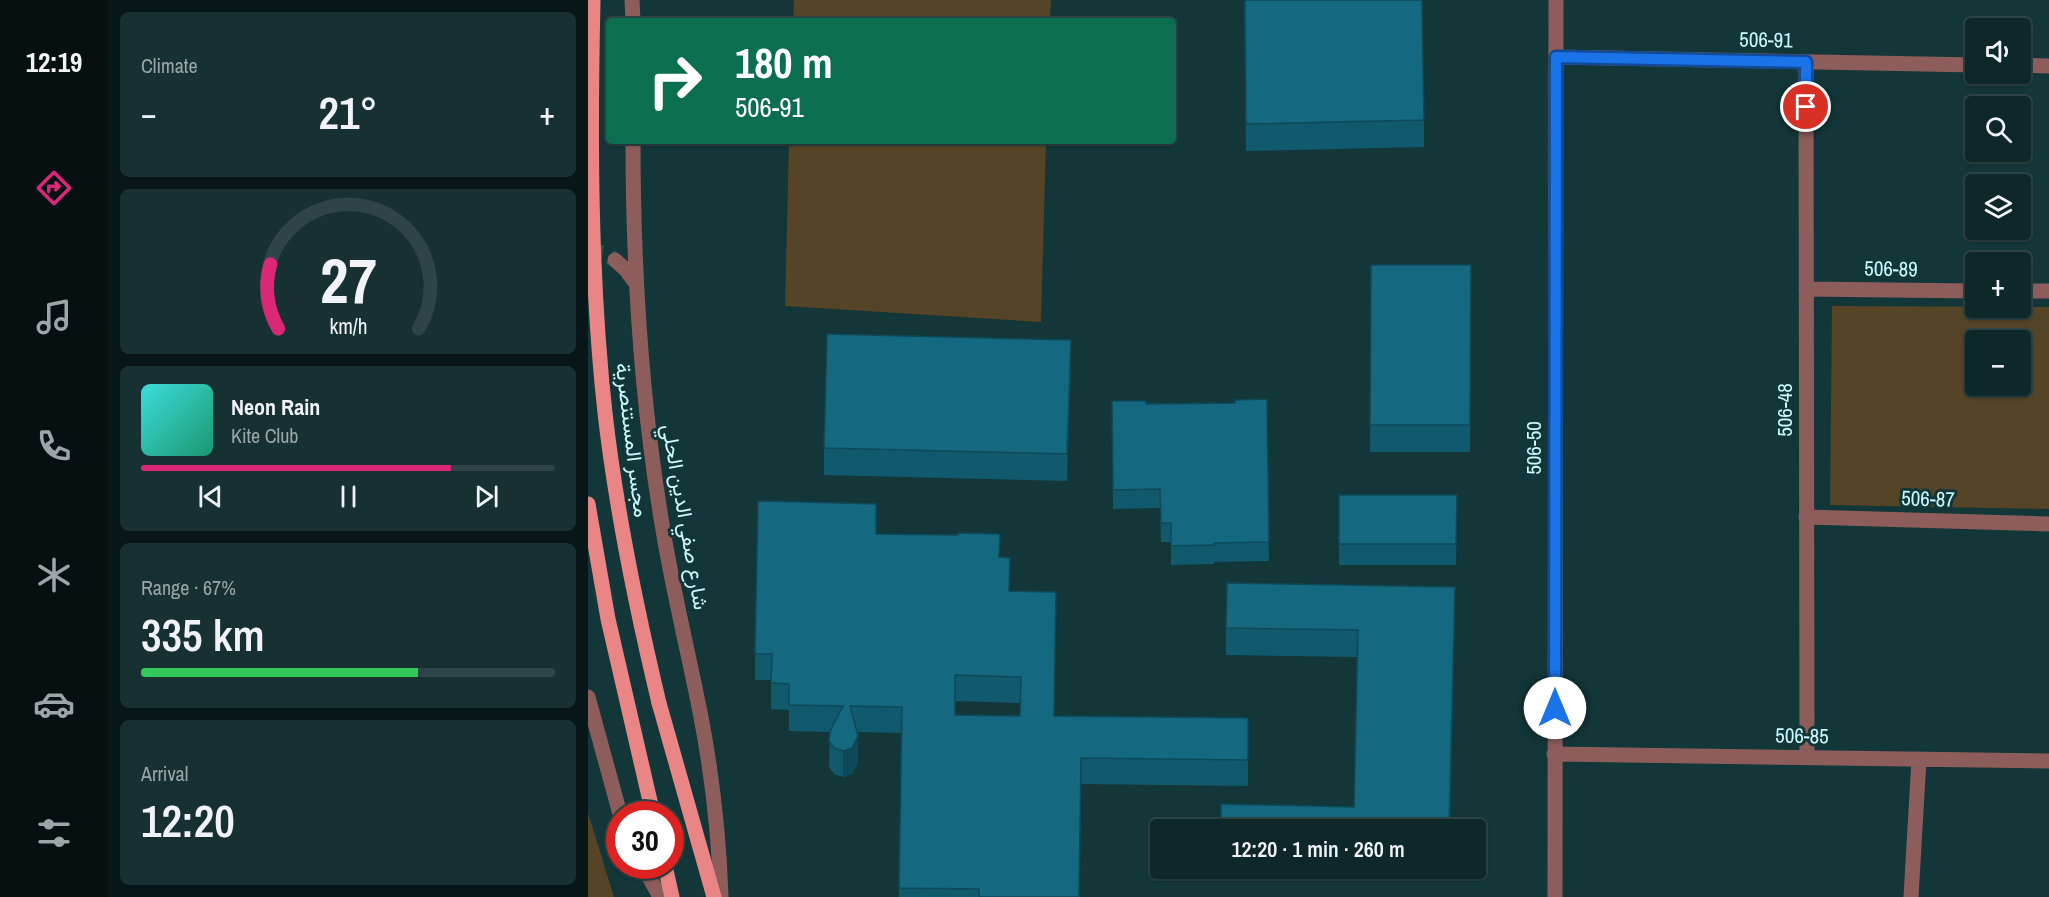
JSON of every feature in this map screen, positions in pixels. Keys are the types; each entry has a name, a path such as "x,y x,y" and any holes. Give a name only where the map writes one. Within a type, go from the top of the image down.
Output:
{"main road":[{"name":"مجسر المستنصرية","path":"593,0 593,235 595,294 605,412 627,553 642,630 659,703 714,897"},
{"path":"588,504 608,619 650,801"},
{"path":"668,879 672,897"}],"street":[{"path":"633,0 633,18"},
{"name":"506-50","path":"1555,897 1556,0"},
{"name":"506-91","path":"1556,57 1965,64"},
{"name":"506-48","path":"1806,62 1807,757"},
{"path":"2031,65 2049,66"},
{"name":"شارع صفي الدين الحلي","path":"633,144 635,282 650,452 663,533 710,765 721,897"},
{"path":"615,260 635,282"},
{"name":"506-89","path":"1806,289 1965,291"},
{"path":"2031,291 2049,291"},
{"name":"506-87","path":"1806,517 2049,524"},
{"path":"588,697 616,801"},
{"name":"506-85","path":"1554,754 2049,760"},
{"path":"1911,897 1919,759"},
{"path":"650,879 660,897"}],"shaded area":[{"path":"794,0 1051,0 1050,18 793,18"},
{"path":"789,144 1046,144 1041,322 785,306"},
{"path":"1832,306 1965,307 1965,318 2031,318 2031,307 2049,307 2049,509 1830,505"},
{"path":"588,813 606,871 606,879 608,879 614,897 588,897"}],"building":[{"path":"1245,0 1422,0 1424,120 1246,124"},
{"path":"1371,265 1471,265 1470,425 1370,425"},
{"path":"827,334 1071,340 1067,454 824,448"},
{"path":"1267,399 1269,542 1171,546 1171,523 1161,523 1160,489 1113,490 1112,401 1146,401 1146,404 1235,403 1235,400"},
{"path":"1339,495 1457,495 1456,544 1339,544"},
{"path":"758,501 876,504 876,534 1000,534 999,557 1010,558 1009,591 1056,592 1054,716 1248,718 1248,760 1081,758 1079,897 979,897 979,889 899,888 902,707 850,706 858,736 852,748 843,751 834,748 829,741 830,731 843,706 789,705 789,684 771,683 772,654 755,654","holes":["955,675 1021,677 1020,716 955,715"]},
{"path":"1227,583 1455,587 1449,819 1221,819 1221,804 1354,807 1358,630 1226,628"}],"tunnel":[{"path":"588,250 603,253 615,260"}],"route":[{"path":"1555,708 1556,57 1806,62 1806,107"}]}
